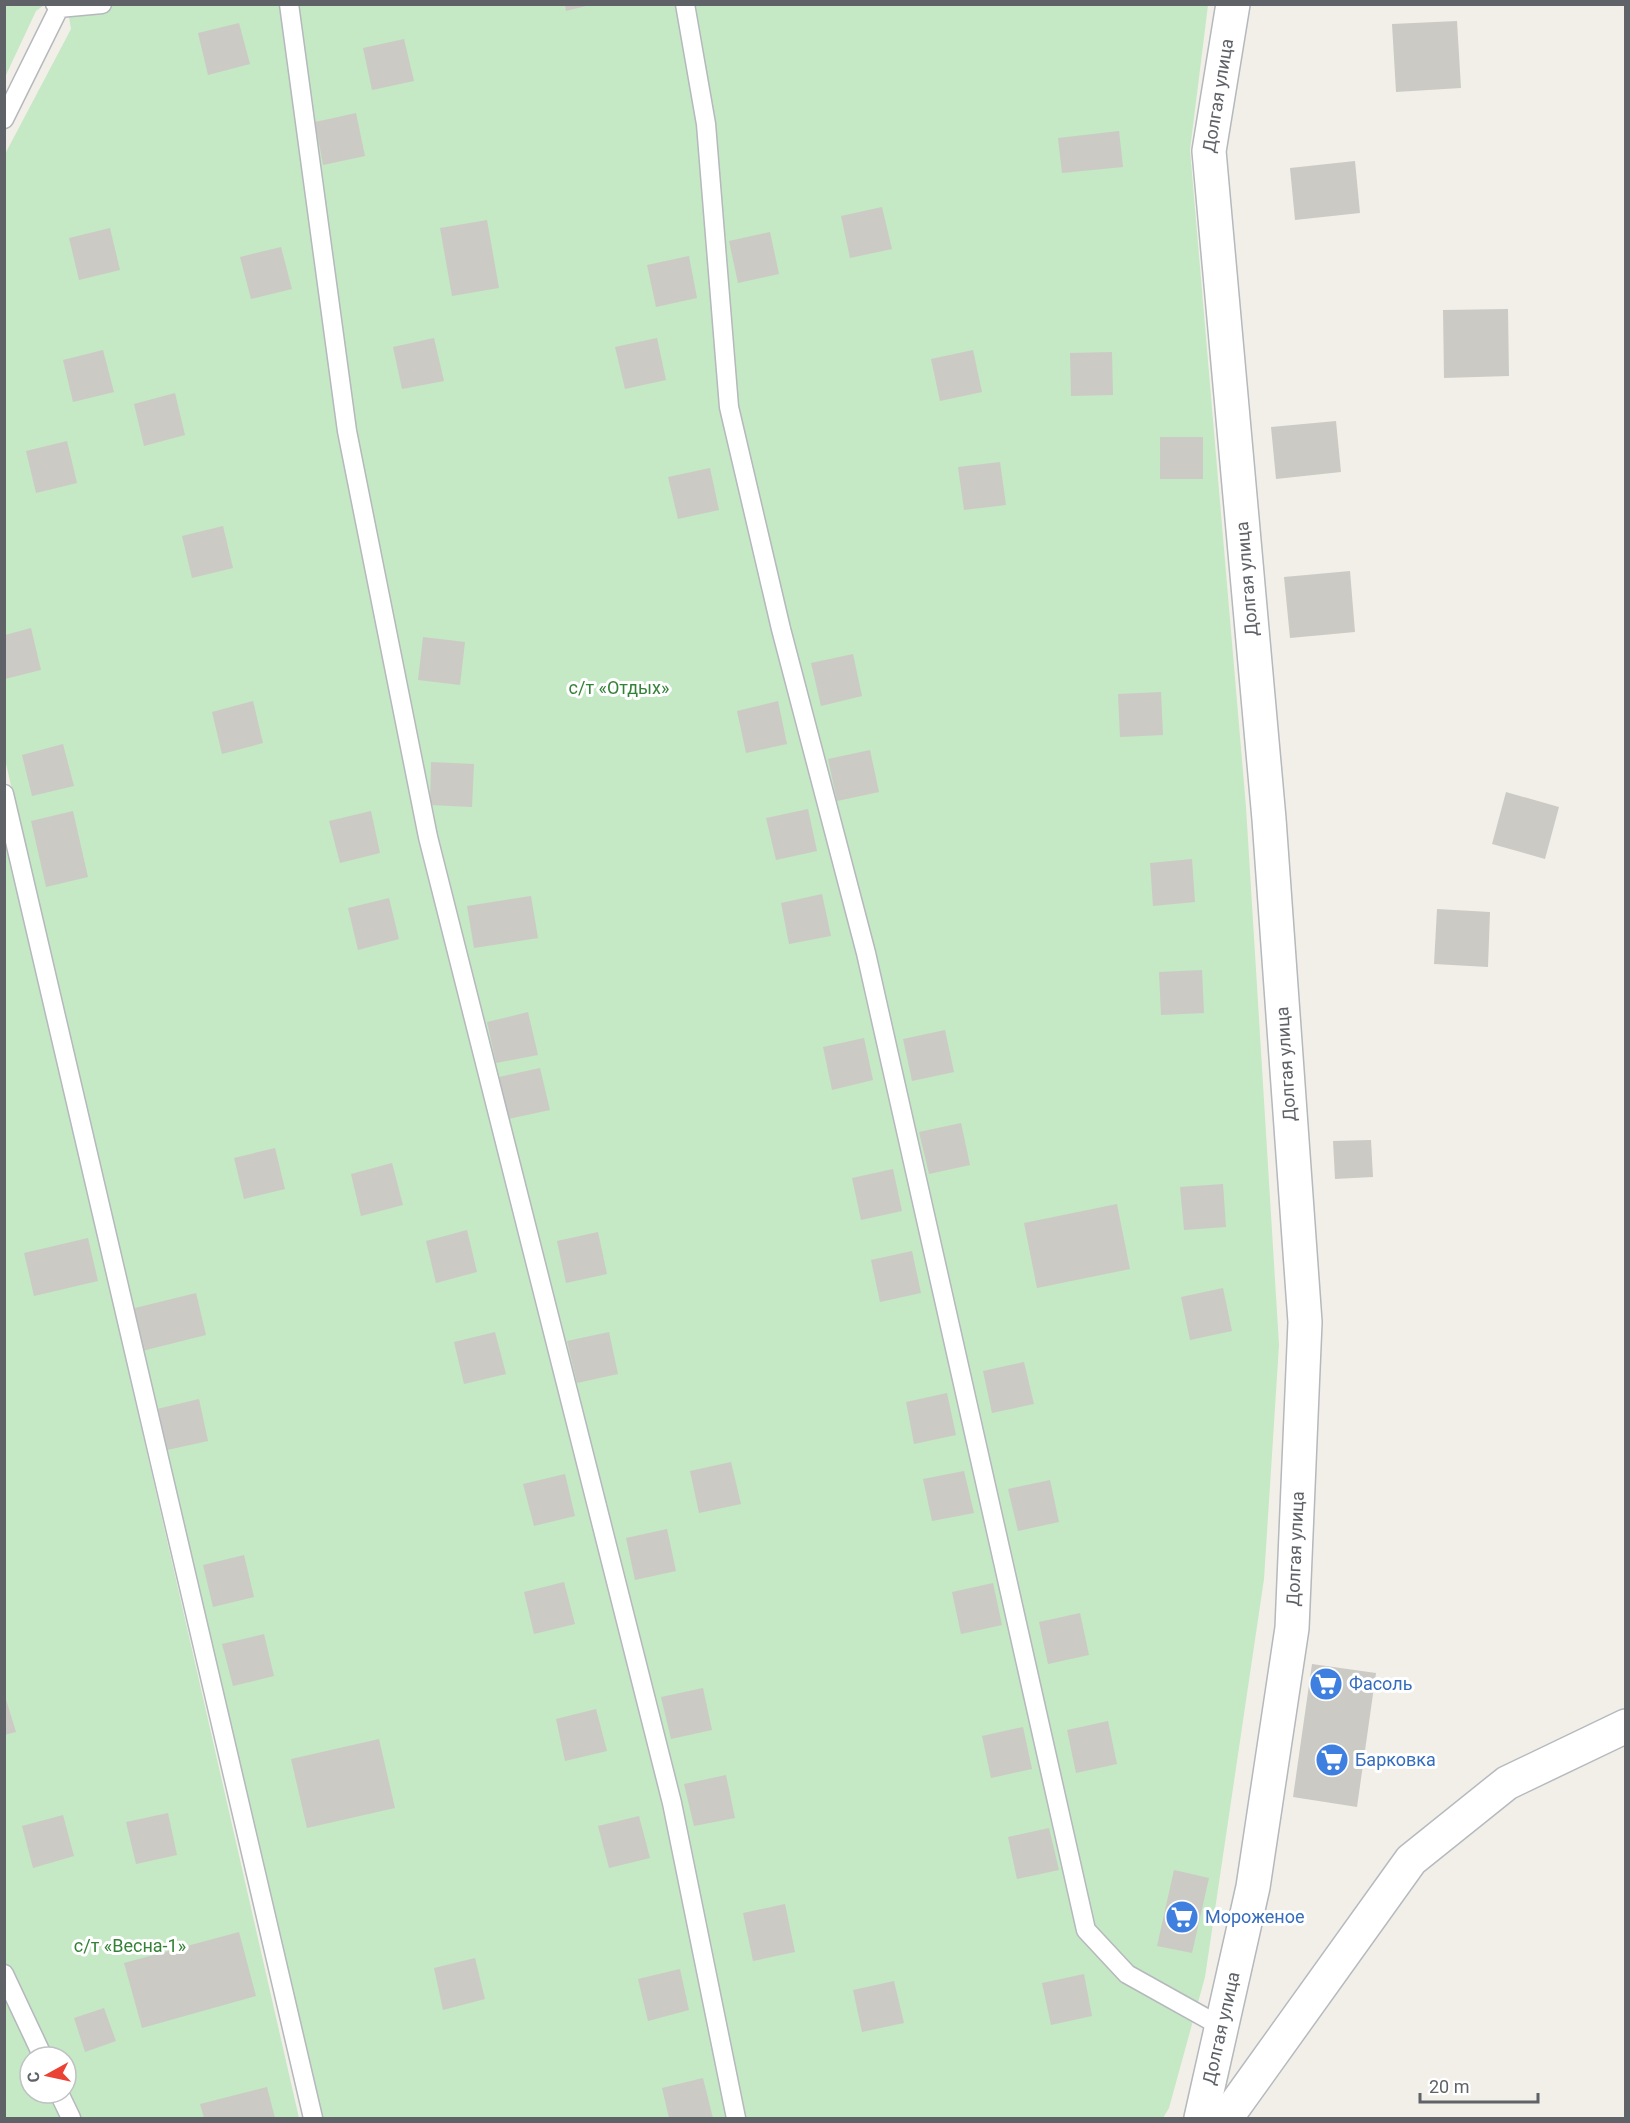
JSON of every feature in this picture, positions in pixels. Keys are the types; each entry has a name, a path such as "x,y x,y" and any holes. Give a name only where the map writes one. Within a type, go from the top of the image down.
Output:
{"street":[{"name":"Долгая улица","path":"1201,2118 1253,1887 1292,1628 1305,1322 1269,819 1209,151 1233,4"},
{"path":"1226,2118 1411,1860 1507,1783 1626,1726"}],"lane":[{"path":"4,119 57,6 102,4"},
{"path":"289,4 347,431 428,837 672,1803 736,2118"},
{"path":"685,4 706,124 729,407 781,629 866,953 1086,1930 1127,1974 1222,2027"},
{"path":"4,794 313,2118"},
{"path":"6,1982 37,2045"}],"green space":[{"path":"5,4 44,5 36,11 5,77"},
{"name":"с/т «Отдых»","path":"67,5 1208,5 1190,150 1246,807 1279,1345 1264,1579 1205,1977 1169,2108 1163,2118 321,2118 146,1387 5,759 4,156 71,29"},
{"name":"с/т «Весна-1»","path":"5,831 299,2118 5,2118"}],"building":[{"path":"565,4 590,4 590,5 566,11"},
{"path":"1457,21 1461,88 1396,92 1392,24"},
{"path":"239,23 250,64 208,75 198,33"},
{"path":"404,39 414,81 372,90 363,48"},
{"path":"356,113 365,156 323,165 315,122"},
{"path":"1119,131 1123,167 1062,173 1058,138"},
{"path":"1355,161 1360,213 1295,220 1290,168"},
{"path":"882,207 892,249 850,258 841,216"},
{"path":"487,220 499,288 452,296 440,228"},
{"path":"110,228 120,270 79,280 69,238"},
{"path":"770,232 779,274 738,283 729,241"},
{"path":"281,247 292,289 251,299 240,257"},
{"path":"689,256 697,298 656,307 647,265"},
{"path":"1508,309 1509,376 1444,378 1443,310"},
{"path":"434,338 444,381 402,389 393,347"},
{"path":"657,338 666,380 625,389 615,347"},
{"path":"103,350 114,392 73,402 63,360"},
{"path":"973,350 982,392 940,401 931,359"},
{"path":"1112,352 1113,395 1071,396 1070,353"},
{"path":"175,393 185,435 144,446 134,404"},
{"path":"1336,421 1341,472 1276,479 1271,427"},
{"path":"1160,437 1203,437 1203,479 1160,479"},
{"path":"67,441 77,483 36,493 26,451"},
{"path":"1000,462 1006,505 964,510 958,467"},
{"path":"710,468 719,510 678,519 668,477"},
{"path":"223,526 233,568 192,578 182,536"},
{"path":"1350,571 1355,632 1290,638 1284,577"},
{"path":"31,628 41,670 5,679 5,635"},
{"path":"423,637 465,642 460,685 418,680"},
{"path":"853,654 862,696 821,706 811,663"},
{"path":"1161,692 1163,735 1120,737 1118,694"},
{"path":"253,701 263,743 222,754 212,712"},
{"path":"778,701 787,744 746,753 737,711"},
{"path":"63,744 74,786 32,796 22,755"},
{"path":"870,750 879,792 837,801 828,759"},
{"path":"431,762 474,764 472,807 430,805"},
{"path":"1506,792 1559,807 1545,859 1492,844"},
{"path":"808,809 817,851 776,860 766,818"},
{"path":"73,811 88,877 46,887 31,821"},
{"path":"371,811 380,853 340,863 329,821"},
{"path":"1192,859 1195,902 1153,906 1150,863"},
{"path":"822,894 831,936 789,944 781,903"},
{"path":"531,896 538,938 474,948 467,906"},
{"path":"389,898 399,939 358,950 348,908"},
{"path":"1437,909 1490,912 1488,967 1434,964"},
{"path":"1202,970 1204,1013 1161,1015 1159,972"},
{"path":"528,1012 538,1055 496,1063 487,1022"},
{"path":"945,1030 954,1072 912,1081 903,1039"},
{"path":"864,1038 873,1080 832,1090 823,1047"},
{"path":"540,1068 550,1110 508,1119 499,1077"},
{"path":"961,1123 970,1165 929,1174 919,1132"},
{"path":"1371,1140 1373,1177 1335,1179 1333,1141"},
{"path":"275,1148 285,1189 244,1199 234,1158"},
{"path":"392,1163 403,1205 361,1216 351,1174"},
{"path":"893,1169 902,1211 861,1220 852,1178"},
{"path":"1223,1184 1226,1227 1184,1230 1180,1187"},
{"path":"1117,1204 1130,1269 1037,1288 1024,1223"},
{"path":"467,1230 477,1272 436,1283 426,1241"},
{"path":"598,1232 607,1274 566,1283 557,1241"},
{"path":"88,1238 98,1281 34,1296 24,1253"},
{"path":"912,1251 921,1293 880,1302 871,1260"},
{"path":"1223,1288 1232,1331 1190,1340 1181,1297"},
{"path":"196,1293 206,1335 142,1351 131,1309"},
{"path":"495,1332 506,1374 464,1384 454,1342"},
{"path":"609,1332 618,1374 577,1383 567,1341"},
{"path":"1024,1362 1034,1404 992,1413 983,1371"},
{"path":"947,1393 956,1435 914,1444 906,1402"},
{"path":"199,1399 208,1441 167,1450 157,1409"},
{"path":"731,1462 741,1504 699,1513 690,1471"},
{"path":"964,1471 974,1513 932,1521 923,1479"},
{"path":"565,1474 575,1516 534,1526 523,1484"},
{"path":"1050,1480 1059,1522 1018,1531 1008,1489"},
{"path":"667,1529 676,1571 635,1580 626,1538"},
{"path":"244,1555 254,1597 213,1607 203,1565"},
{"path":"564,1582 575,1624 534,1634 524,1592"},
{"path":"993,1583 1002,1625 961,1634 952,1592"},
{"path":"1080,1613 1089,1655 1048,1664 1039,1622"},
{"path":"264,1634 274,1676 233,1686 222,1644"},
{"path":"1312,1664 1376,1673 1357,1807 1293,1797"},
{"path":"703,1688 712,1730 671,1739 661,1697"},
{"path":"4,1693 16,1732 4,1735"},
{"path":"596,1709 607,1751 565,1761 556,1719"},
{"path":"1108,1721 1117,1764 1076,1773 1067,1730"},
{"path":"1023,1727 1032,1769 991,1778 982,1736"},
{"path":"379,1739 395,1808 307,1828 291,1759"},
{"path":"726,1775 735,1818 694,1826 684,1784"},
{"path":"168,1813 177,1855 136,1864 126,1822"},
{"path":"63,1815 74,1856 33,1868 22,1826"},
{"path":"639,1816 650,1858 609,1868 598,1826"},
{"path":"1049,1828 1059,1870 1017,1879 1008,1837"},
{"path":"1174,1870 1209,1878 1192,1953 1157,1946"},
{"path":"785,1904 795,1952 753,1961 743,1913"},
{"path":"239,1932 256,1996 142,2028 124,1963"},
{"path":"475,1958 485,1999 443,2010 434,1968"},
{"path":"680,1969 689,2010 648,2021 638,1979"},
{"path":"1084,1974 1092,2016 1051,2025 1042,1983"},
{"path":"894,1981 904,2023 862,2032 853,1990"},
{"path":"104,2008 116,2041 85,2052 74,2018"},
{"path":"703,2078 713,2118 669,2118 662,2088"},
{"path":"267,2087 275,2118 204,2118 200,2104"}],"place":[{"name":"Фасоль","path":"1326,1684"},
{"name":"Барковка","path":"1332,1760"},
{"name":"Мороженое","path":"1182,1917"}]}
